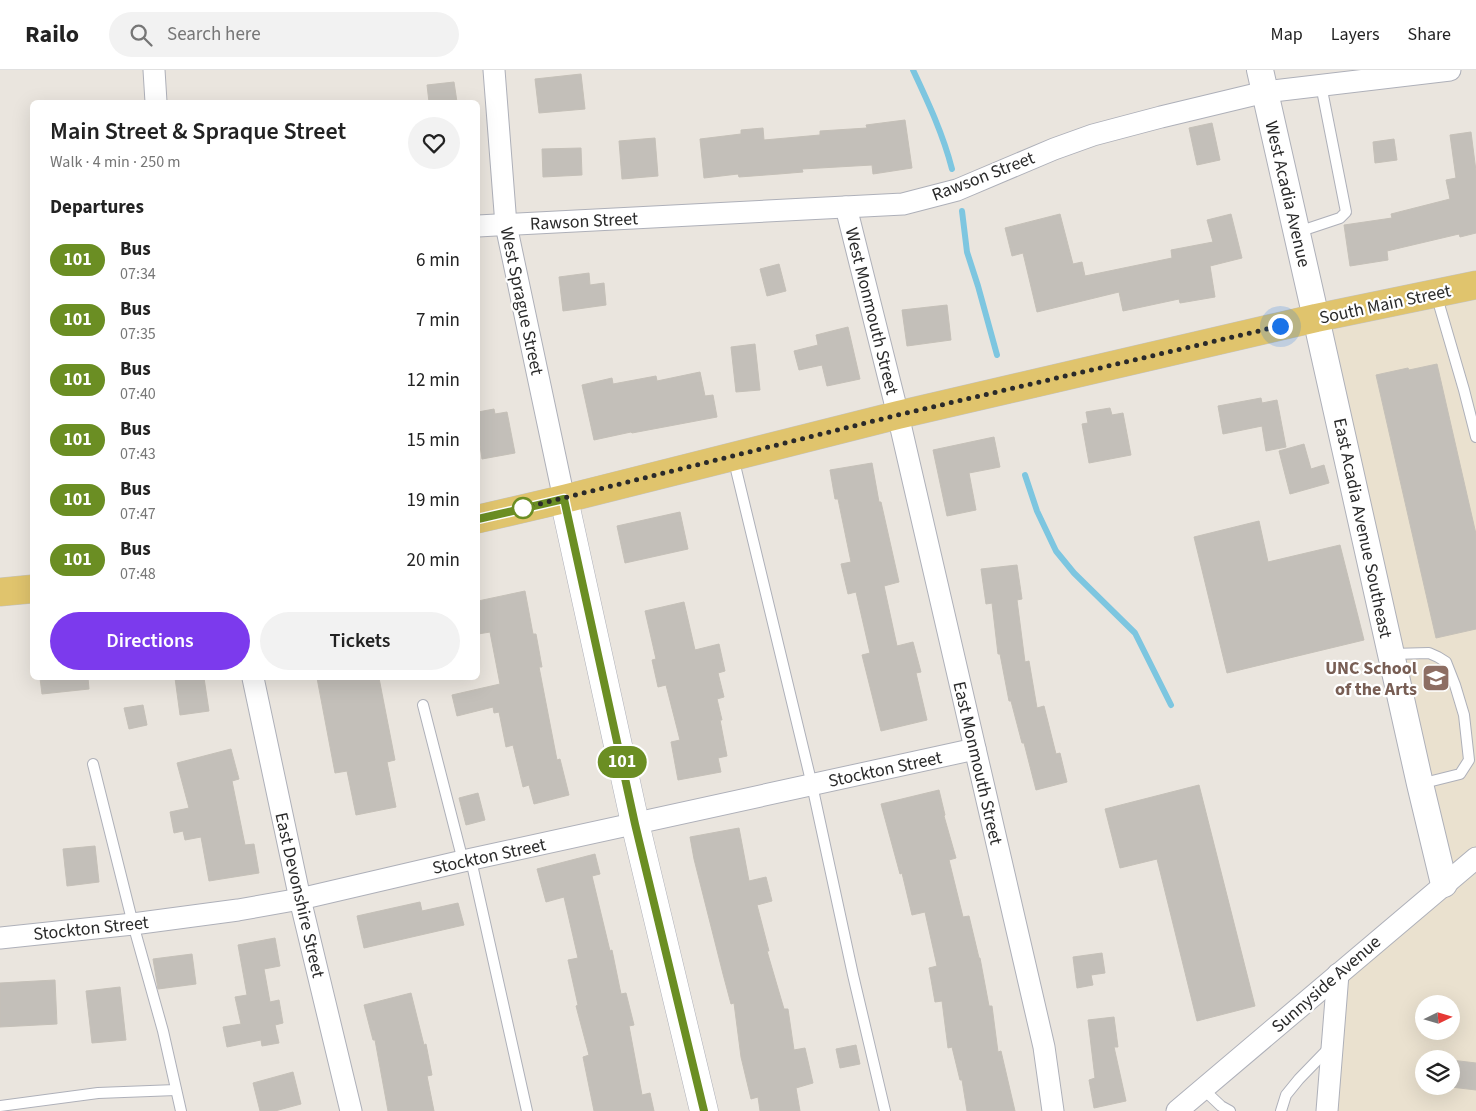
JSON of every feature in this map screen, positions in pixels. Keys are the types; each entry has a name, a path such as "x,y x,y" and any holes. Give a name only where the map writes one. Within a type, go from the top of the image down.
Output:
{"main road":[{"name":"South Main Street","path":"480,519 898,415 1316,318 1476,284"},
{"path":"564,499 635,824 704,1111"},
{"path":"0,592 30,589"}],"street":[{"path":"154,70 156,100"},
{"name":"West Sprague Street","path":"494,70 506,224 564,499"},
{"name":"Rawson Street","path":"480,226 903,204 957,190 1092,135 1161,117 1262,81 1322,85 1450,70"},
{"name":"West Acadia Avenue","path":"1262,81 1316,318"},
{"name":"West Monmouth Street","path":"846,207 898,415"},
{"name":"East Acadia Avenue Southeast","path":"1316,318 1444,884"},
{"name":"East Monmouth Street","path":"898,415 1044,1047 1053,1111"},
{"name":"East Devonshire Street","path":"253,680 300,899 352,1111"},
{"name":"Stockton Street","path":"0,938 133,924 238,910 300,899 467,860 975,749"},
{"name":"Sunnyside Avenue","path":"1177,1111 1476,858"},
{"path":"1327,1111 1338,974"}],"lane":[{"path":"1297,232 1340,218 1346,212 1322,85"},
{"path":"1436,294 1476,437"},
{"path":"733,456 812,785 853,975 885,1111"},
{"path":"1391,654 1429,653 1446,662 1464,715 1469,760 1460,774 1420,784"},
{"path":"423,705 467,860 527,1111"},
{"path":"93,764 133,924 163,1031 181,1111"},
{"path":"1281,1111 1286,1095 1332,1044"},
{"path":"1203,1089 1220,1106 1230,1111"},
{"path":"0,1106 98,1093 176,1090"}],"shaded area":[{"name":"UNC School of the Arts","path":"1476,282 1476,1111 1327,1111 1338,974 1444,884 1316,318"}],"building":[{"path":"581,74 585,109 539,113 535,79"},
{"path":"454,82 457,100 429,100 427,85"},
{"path":"905,120 912,168 873,174 872,165 802,169 803,172 779,174 739,177 738,174 704,178 700,139 741,134 741,130 763,128 764,140 820,135 820,131 867,128 866,125"},
{"path":"1212,123 1220,160 1197,165 1189,128"},
{"path":"1471,132 1476,171 1476,233 1460,237 1459,234 1387,251 1388,260 1350,266 1344,225 1392,218 1391,214 1450,199 1446,180 1456,178 1450,135"},
{"path":"655,138 658,176 622,179 619,141"},
{"path":"1394,139 1397,160 1375,163 1373,142"},
{"path":"581,148 582,175 543,177 542,149"},
{"path":"1060,214 1073,264 1082,262 1085,276 1172,258 1171,250 1213,242 1207,220 1231,214 1242,258 1210,266 1215,297 1180,303 1179,299 1123,311 1119,292 1037,312 1023,253 1012,256 1005,228"},
{"path":"779,264 786,291 767,296 760,269"},
{"path":"589,273 590,285 604,283 606,305 563,311 559,277"},
{"path":"947,305 951,340 907,346 902,310"},
{"path":"848,327 860,379 827,386 822,365 799,370 794,351 818,345 816,335"},
{"path":"755,344 760,390 736,392 731,347"},
{"path":"1437,364 1476,534 1476,629 1436,638 1376,375"},
{"path":"700,372 705,396 713,395 717,417 594,440 582,385 612,378 613,384 656,376 657,381"},
{"path":"1261,398 1262,403 1277,400 1286,447 1266,451 1262,426 1223,434 1218,406"},
{"path":"1110,408 1112,415 1123,413 1131,455 1089,463 1082,424 1088,423 1086,412"},
{"path":"494,409 495,414 507,412 515,453 482,459 480,412"},
{"path":"994,437 1000,467 969,473 976,510 947,516 933,450"},
{"path":"1304,444 1311,469 1324,465 1329,483 1290,494 1279,451"},
{"path":"872,463 879,502 881,502 899,582 884,586 897,646 913,642 921,672 916,673 927,720 881,731 862,655 870,653 856,592 848,594 841,564 851,562 838,499 835,499 830,470"},
{"path":"680,512 688,549 625,563 617,526"},
{"path":"1259,521 1268,562 1340,545 1364,640 1227,673 1194,537"},
{"path":"1017,565 1022,599 1017,600 1025,662 1029,661 1037,708 1044,706 1056,754 1060,753 1067,782 1036,790 1024,743 1022,743 1011,701 1009,701 1000,654 998,654 992,603 986,604 981,569"},
{"path":"525,591 533,634 536,634 542,667 539,667 557,760 560,759 569,795 534,804 529,785 523,787 513,745 506,747 499,712 494,713 493,707 457,716 452,695 500,684 490,632 480,634 480,601"},
{"path":"684,602 695,650 719,644 725,671 718,673 724,697 717,699 727,756 718,758 721,772 678,780 671,742 680,740 666,685 658,687 652,660 656,659 645,611"},
{"path":"40,680 88,680 89,689 42,694"},
{"path":"175,680 204,680 209,711 180,715"},
{"path":"317,680 379,680 395,760 387,762 396,807 356,815 347,771 335,773"},
{"path":"143,705 147,725 129,729 124,708"},
{"path":"231,749 239,779 232,781 245,845 254,844 259,873 209,881 201,837 185,840 183,831 174,833 170,812 189,808 177,763"},
{"path":"1199,785 1255,1006 1197,1021 1157,859 1120,868 1105,809"},
{"path":"939,790 956,858 949,860 963,917 969,916 980,958 989,1006 992,1006 998,1052 1001,1051 1015,1111 967,1111 962,1080 960,1080 952,1047 948,1048 942,1001 935,1002 929,968 937,966 925,912 912,915 902,873 900,874 881,804"},
{"path":"478,793 485,820 466,825 459,798"},
{"path":"739,828 749,881 766,877 772,901 757,905 769,951 767,951 784,1009 788,1009 794,1050 805,1048 813,1083 796,1088 800,1111 760,1111 758,1097 751,1099 741,1057 734,1003 731,1004 694,859 690,837"},
{"path":"95,846 99,882 67,886 63,849"},
{"path":"595,854 600,874 592,876 610,951 612,950 621,994 626,993 634,1025 629,1026 642,1095 650,1093 654,1111 594,1111 583,1057 589,1055 576,1006 578,1005 568,960 578,958 564,897 546,902 537,869"},
{"path":"420,902 422,911 458,903 464,925 364,948 357,916"},
{"path":"275,938 280,966 264,969 270,1002 279,1000 283,1023 275,1025 279,1043 262,1046 261,1040 227,1047 223,1027 241,1024 235,997 247,995 238,945"},
{"path":"1102,953 1105,973 1091,975 1093,985 1077,988 1073,957"},
{"path":"192,954 196,984 158,989 153,959"},
{"path":"55,980 57,1024 0,1027 0,983"},
{"path":"120,987 126,1040 92,1043 86,991"},
{"path":"411,993 424,1045 426,1044 432,1075 427,1076 434,1111 388,1111 375,1040 373,1040 364,1005"},
{"path":"1114,1017 1118,1047 1114,1047 1126,1101 1094,1108 1089,1080 1095,1078 1088,1020"},
{"path":"856,1045 860,1064 840,1068 836,1049"},
{"path":"1460,1061 1476,1063 1476,1090 1460,1088"},
{"path":"293,1072 301,1104 275,1111 260,1111 253,1083"}],"waterway":[{"path":"913,70 940,131 952,169"},
{"path":"962,211 967,252 997,355"},
{"path":"1025,475 1037,511 1056,551 1074,573 1135,633 1171,705"}],"bus line":[{"name":"101","path":"480,519 564,499 635,824 704,1111"}],"place":[{"name":"UNC School of the Arts","path":"1436,678"}],"route":[{"path":"523,508 898,415 1280,326"}]}
